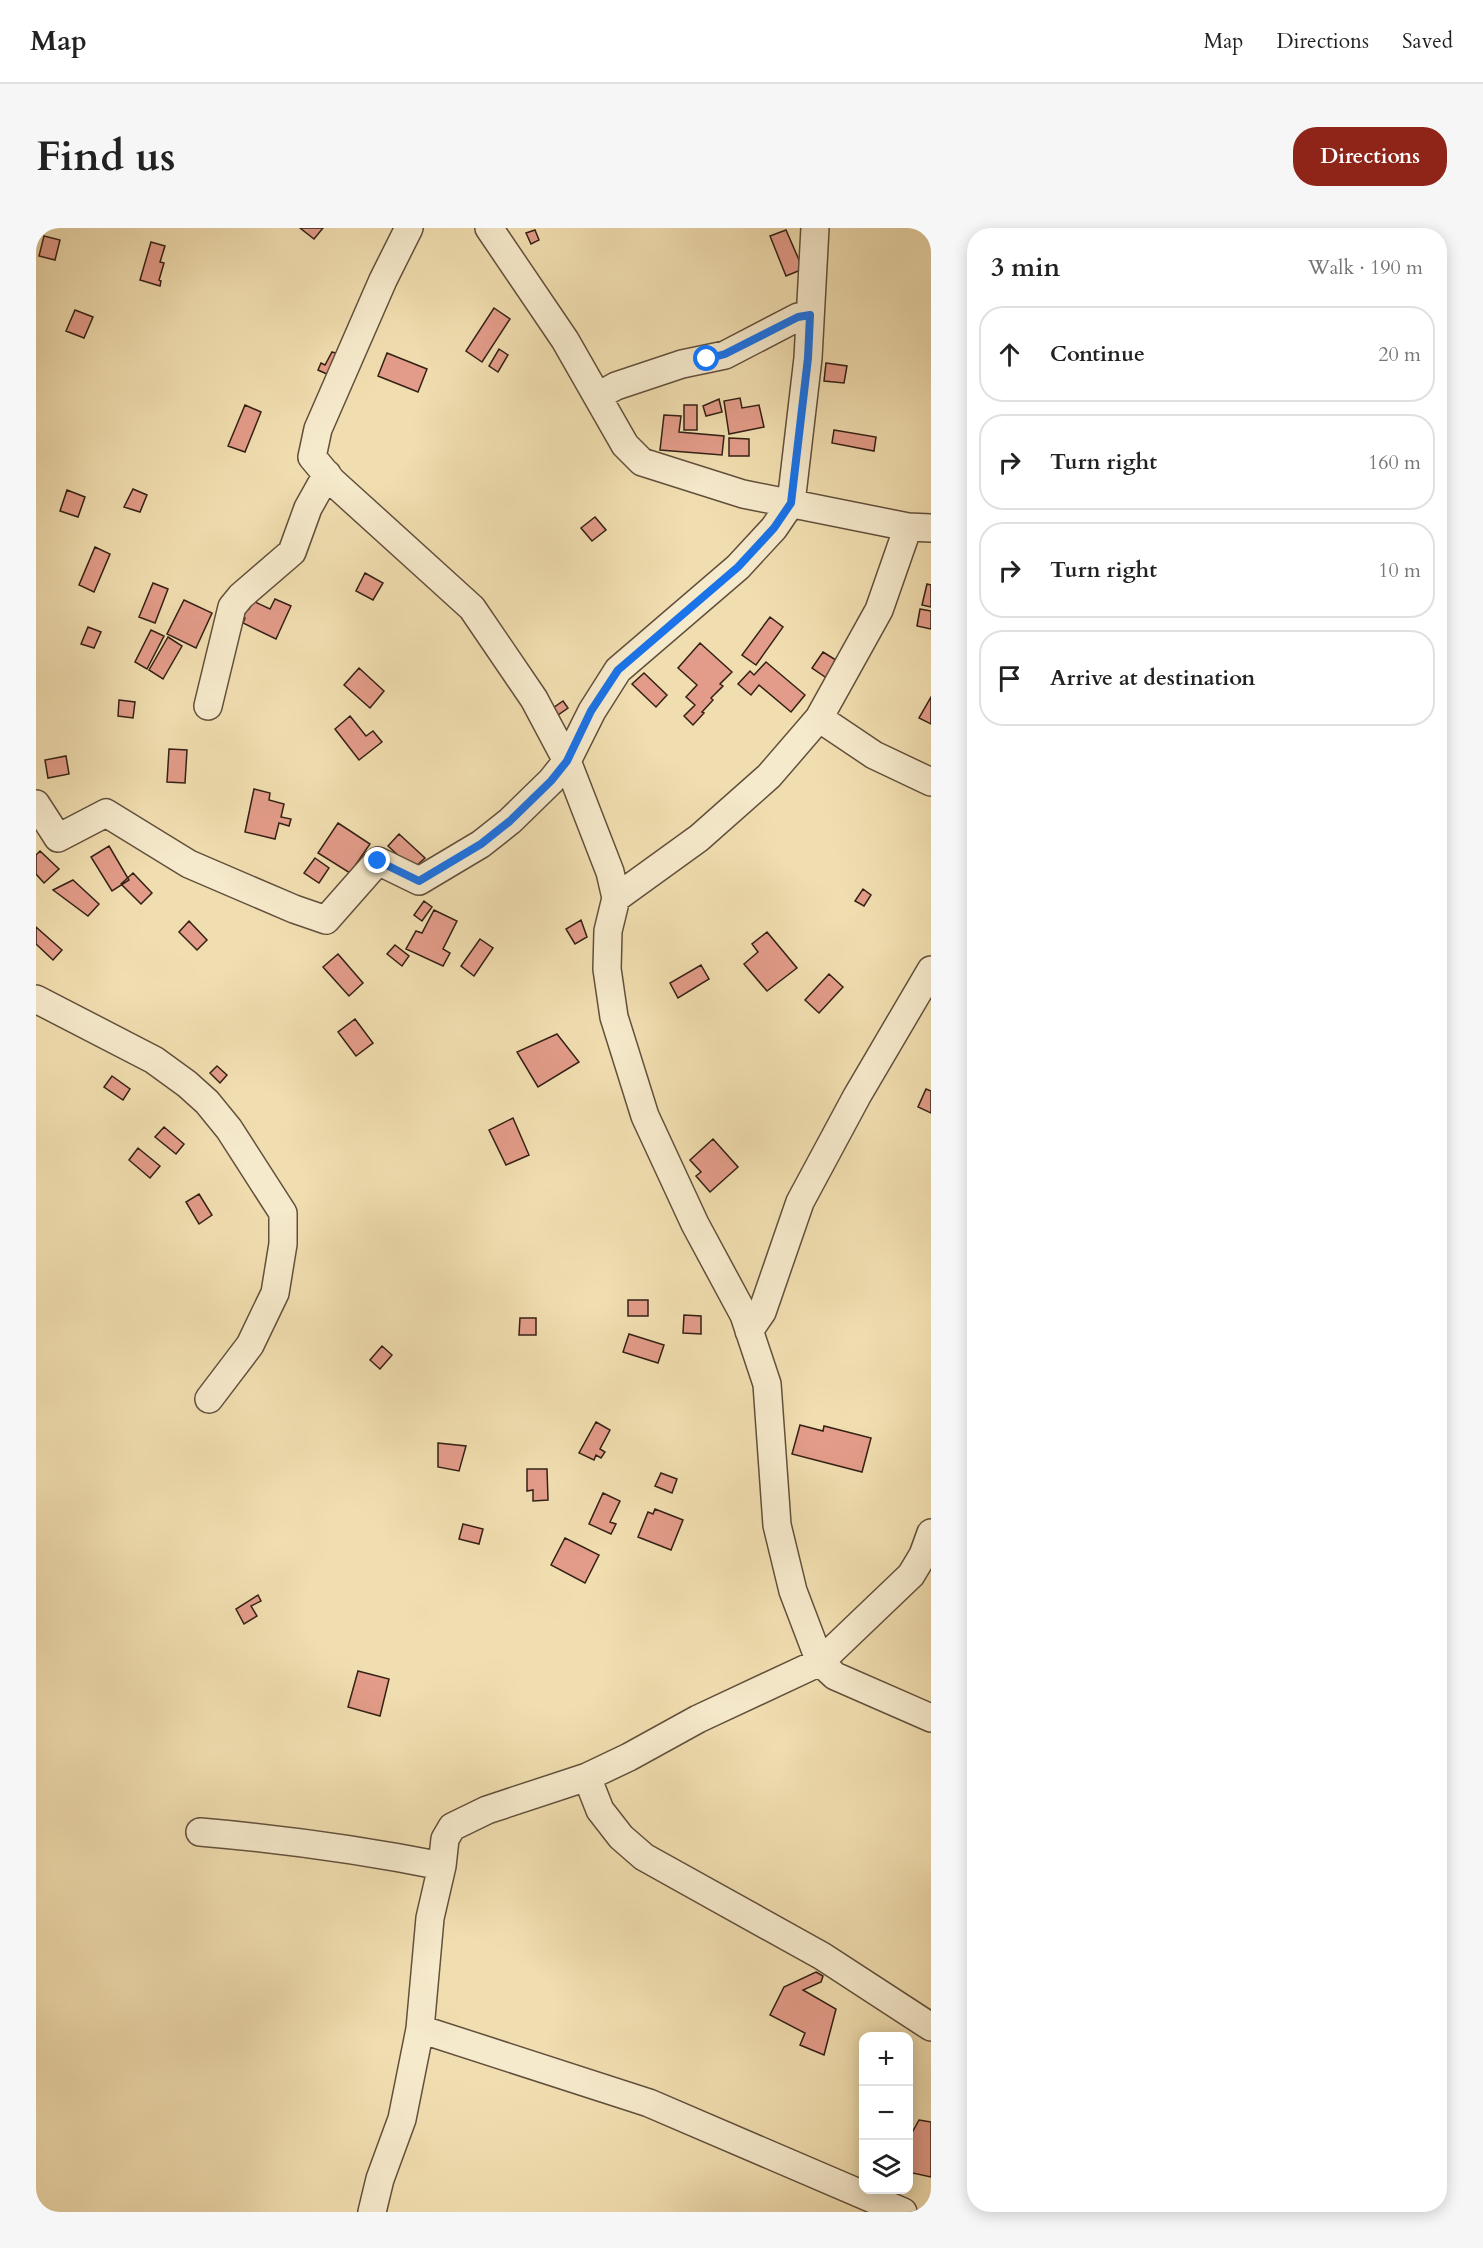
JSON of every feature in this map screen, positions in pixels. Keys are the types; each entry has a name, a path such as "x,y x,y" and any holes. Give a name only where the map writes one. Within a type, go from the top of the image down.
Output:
{"street":[{"path":"409,228 374,300 318,429 312,457 327,474 472,608 534,699 567,761 610,872 616,898 608,931 607,969 614,1017 642,1105 694,1224 744,1315 767,1384 777,1525 794,1591 820,1662 835,1676 931,1718"},
{"path":"489,228 566,340 625,445 642,462 743,494 919,528 879,610 819,718 769,776 699,838 616,898"},
{"path":"36,804 58,837 106,813 149,842 189,864 294,909 326,920 378,861 419,881 481,844 510,821 567,761 591,711 618,670 738,567 774,528 791,503 808,358 815,228"},
{"path":"598,396 616,386 682,364 725,354 798,317 810,315"},
{"path":"208,706 232,607 241,596 292,552 308,508 327,474"},
{"path":"819,718 874,755 931,782"},
{"path":"749,1331 762,1312 800,1202 857,1096 931,970"},
{"path":"36,999 154,1060 187,1084 207,1102 229,1129 283,1213 283,1244 275,1293 250,1346 208,1399"},
{"path":"372,2212 380,2179 402,2119 420,2029 430,1918 442,1866 444,1839 452,1827 487,1810 587,1777 698,1719 820,1662 911,1575 931,1533"},
{"path":"587,1777 600,1809 621,1837 644,1857 822,1956 931,2027"},
{"path":"200,1832 387,1855 442,1866"},
{"path":"420,2029 649,2103 903,2212"}],"building":[{"path":"300,228 323,228 314,239"},
{"path":"535,230 539,240 531,244 526,233"},
{"path":"786,230 803,269 786,276 770,236"},
{"path":"44,236 60,240 55,260 39,256"},
{"path":"151,242 165,246 160,262 164,263 159,280 161,281 160,286 140,280"},
{"path":"494,308 510,319 482,362 466,351"},
{"path":"75,310 93,317 84,338 66,331"},
{"path":"499,349 508,355 498,372 489,366"},
{"path":"332,352 339,354 329,375 318,370 321,363 325,365"},
{"path":"387,353 427,369 418,392 378,376"},
{"path":"826,363 847,366 844,383 824,381"},
{"path":"740,398 742,408 759,405 764,427 729,434 724,401"},
{"path":"719,399 722,412 706,416 703,406"},
{"path":"245,405 261,412 245,452 228,446"},
{"path":"684,405 697,405 697,430 684,430"},
{"path":"664,415 681,416 679,432 724,436 722,455 660,450"},
{"path":"834,430 876,437 874,451 832,443"},
{"path":"729,438 749,439 749,456 729,456"},
{"path":"133,489 147,495 140,512 124,507"},
{"path":"67,490 85,497 78,517 60,511"},
{"path":"595,517 606,530 592,541 581,528"},
{"path":"95,547 110,554 94,592 79,585"},
{"path":"365,573 383,583 373,600 356,591"},
{"path":"153,583 168,589 155,623 139,617"},
{"path":"927,584 931,585 931,607 922,605"},
{"path":"275,599 291,606 276,639 243,623 245,618 238,614 242,606 249,609 253,601 270,609"},
{"path":"184,600 212,613 196,648 167,634"},
{"path":"920,609 931,611 931,629 917,626"},
{"path":"770,617 783,627 756,665 742,655"},
{"path":"88,627 101,632 94,648 81,644"},
{"path":"151,630 164,636 147,669 135,662"},
{"path":"168,637 182,646 163,679 149,670"},
{"path":"700,643 732,672 720,684 723,686 711,698 713,700 693,725 684,716 695,705 686,697 697,685 678,668"},
{"path":"823,652 839,662 828,679 812,668"},
{"path":"766,662 805,695 791,712 759,685 751,695 738,684 750,671 754,675"},
{"path":"359,668 384,691 370,708 344,685"},
{"path":"644,673 667,695 656,707 632,684"},
{"path":"931,697 931,724 919,718"},
{"path":"119,700 135,702 133,718 118,716"},
{"path":"563,701 568,708 558,715 553,708"},
{"path":"350,716 366,736 373,731 382,742 359,760 335,729"},
{"path":"169,749 187,750 185,783 167,782"},
{"path":"66,756 69,774 48,778 45,760"},
{"path":"254,789 270,793 269,800 284,804 281,817 291,819 289,826 279,823 275,839 245,832"},
{"path":"338,823 370,844 350,873 318,853"},
{"path":"399,834 425,858 413,869 388,846"},
{"path":"109,846 129,880 112,891 91,857"},
{"path":"40,851 59,869 44,883 36,874 36,855"},
{"path":"315,858 329,868 319,883 304,873"},
{"path":"133,873 152,893 141,904 121,884"},
{"path":"73,880 99,904 88,916 53,890"},
{"path":"863,889 871,895 864,906 855,901"},
{"path":"424,901 432,907 422,921 414,915"},
{"path":"434,910 457,921 443,949 450,953 443,966 406,949 416,931 422,933"},
{"path":"581,920 587,937 575,944 566,929"},
{"path":"189,921 207,940 197,950 179,932"},
{"path":"36,927 62,950 53,960 36,944"},
{"path":"767,932 797,968 767,991 744,964 758,952 752,944"},
{"path":"480,939 493,948 474,976 461,966"},
{"path":"395,945 409,956 402,966 387,954"},
{"path":"338,954 363,983 349,996 323,967"},
{"path":"701,965 709,979 678,998 670,983"},
{"path":"829,974 843,987 819,1013 805,1000"},
{"path":"355,1019 373,1043 356,1056 338,1032"},
{"path":"557,1034 579,1062 538,1087 517,1052"},
{"path":"217,1066 227,1075 220,1083 210,1073"},
{"path":"112,1076 130,1089 123,1100 104,1087"},
{"path":"926,1089 931,1091 931,1113 918,1107"},
{"path":"513,1118 529,1155 506,1165 489,1130"},
{"path":"164,1127 184,1144 176,1154 155,1137"},
{"path":"713,1139 738,1167 710,1192 696,1176 701,1172 690,1160"},
{"path":"138,1148 160,1166 150,1178 129,1160"},
{"path":"199,1194 212,1215 199,1224 186,1202"},
{"path":"628,1300 648,1300 648,1316 628,1316"},
{"path":"684,1315 701,1316 701,1334 683,1333"},
{"path":"520,1318 536,1318 536,1335 519,1335"},
{"path":"629,1334 664,1345 658,1363 623,1352"},
{"path":"382,1346 392,1355 380,1369 370,1360"},
{"path":"596,1422 610,1430 600,1449 605,1452 601,1458 596,1455 594,1460 579,1453"},
{"path":"800,1425 823,1431 824,1426 871,1438 862,1472 792,1454"},
{"path":"438,1443 466,1446 459,1471 438,1467"},
{"path":"527,1469 547,1469 548,1500 533,1501 533,1490 527,1491"},
{"path":"661,1473 677,1479 672,1493 655,1486"},
{"path":"603,1493 620,1501 610,1522 616,1524 611,1534 589,1524"},
{"path":"655,1509 683,1520 671,1550 638,1537 648,1512 653,1514"},
{"path":"463,1524 483,1529 479,1544 459,1539"},
{"path":"565,1538 599,1555 585,1583 551,1565"},
{"path":"258,1595 261,1601 251,1606 257,1616 244,1624 236,1609"},
{"path":"358,1671 389,1679 380,1716 348,1707"},
{"path":"816,1972 823,1976 821,1982 803,1990 836,2009 824,2055 800,2045 805,2033 770,2015 784,1987"},
{"path":"816,1972 823,1976 821,1982 803,1990 836,2009 824,2055 800,2045 805,2033 770,2015 784,1987"},
{"path":"919,2120 931,2122 931,2177 913,2173 913,2131"}],"route":[{"path":"378,861 419,881 481,844 510,821 551,781 567,761 591,711 618,670 738,567 774,528 791,503 808,358 810,315 798,317 725,354 707,359"}]}
